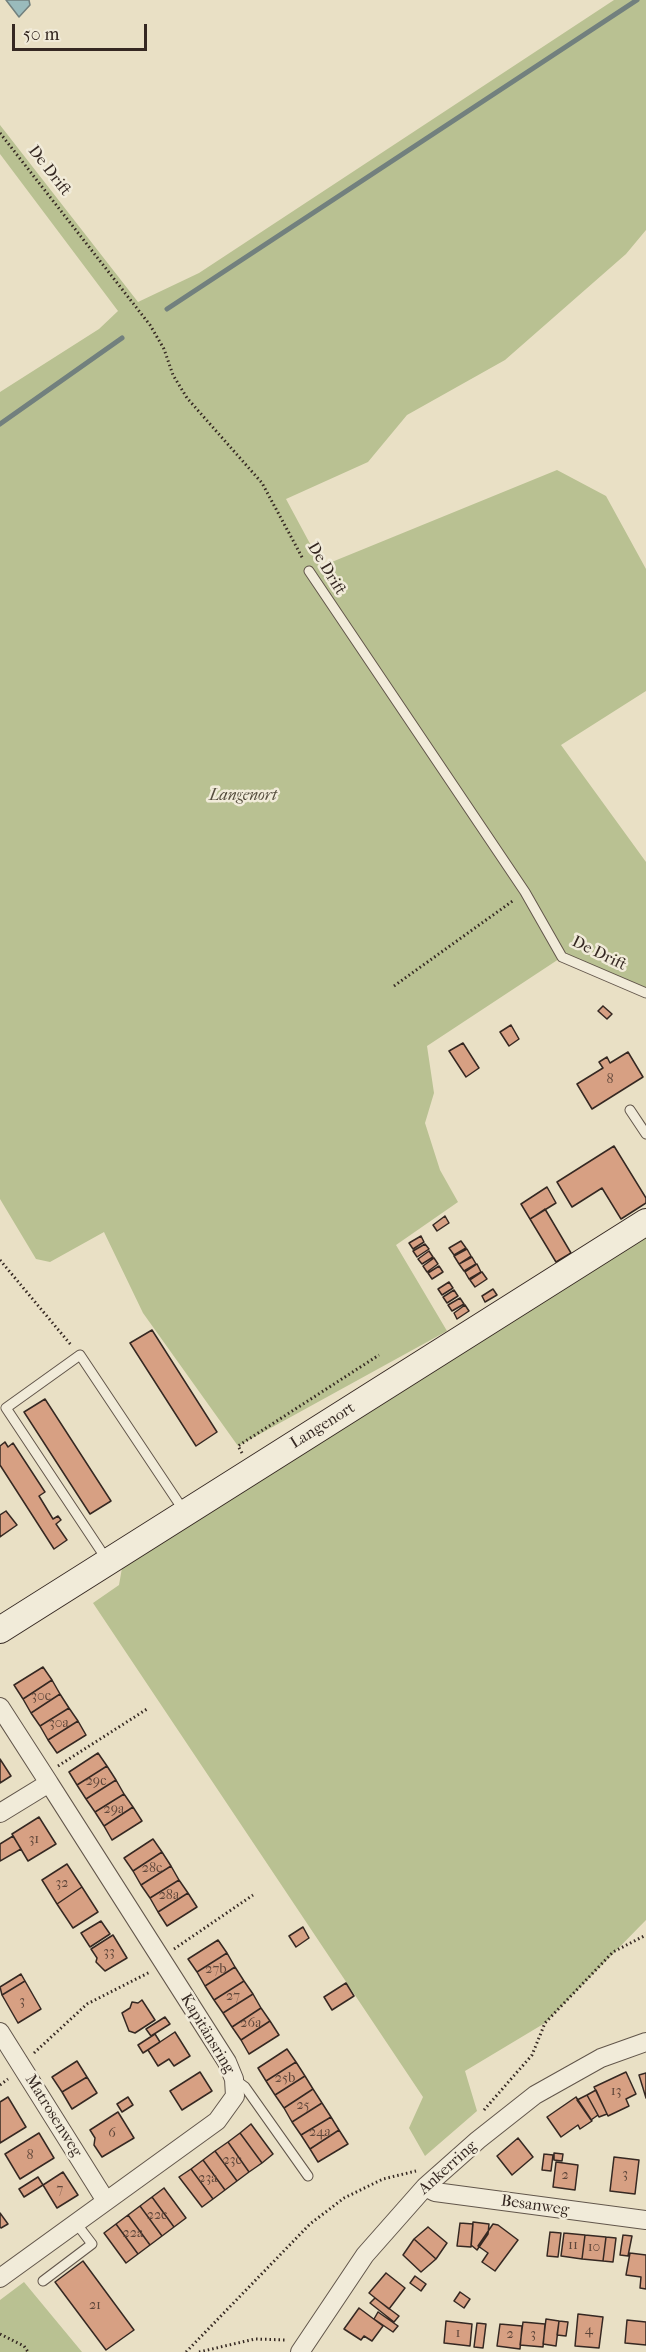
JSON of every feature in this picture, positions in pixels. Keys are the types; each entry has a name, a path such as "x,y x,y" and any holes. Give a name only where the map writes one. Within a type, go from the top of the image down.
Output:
{"street":[{"name":"Langenort","path":"0,1630 646,1222"},
{"name":"Kapitänsring","path":"0,1707 227,2062 234,2079 235,2096 218,2121 0,2278"},
{"path":"0,1813 46,1779"},
{"name":"Matrosenweg","path":"0,2032 106,2201"},
{"name":"Ankerring","path":"303,2351 365,2255 421,2179 478,2140 535,2095 601,2058 646,2042"},
{"name":"Besanweg","path":"421,2179 435,2192 646,2220"}],"lane":[{"name":"De Drift","path":"309,571 525,892 562,957 646,993"},
{"path":"630,1110 646,1134"},
{"path":"109,1562 6,1408 80,1355 185,1512"},
{"path":"234,2079 245,2087 308,2176"},
{"path":"43,2281 92,2244 76,2223"}],"path":[{"name":"De Drift","path":"0,133 150,324 164,349 172,375 187,398 262,483 309,571"},
{"path":"394,986 525,892"},
{"path":"0,1260 80,1355"},
{"path":"253,1469 238,1446 379,1355"},
{"path":"46,1779 147,1708"},
{"path":"0,2085 22,2067 48,2038 87,2004 145,1975 163,1962 176,1947 253,1894"},
{"path":"481,2114 532,2055 545,2023 613,1952 646,1936 646,1942"},
{"path":"186,2352 310,2224 335,2204 383,2179 421,2179"},
{"path":"0,2334 17,2342 28,2352"},
{"path":"200,2352 255,2339 285,2340 303,2351"}],"green space":[{"name":"Langenort","path":"614,0 646,0 646,230 626,254 505,360 407,415 368,462 286,499 322,566 557,470 606,496 646,569 646,691 561,745 646,862 646,993 562,957 427,1046 434,1093 425,1123 440,1170 458,1202 396,1245 447,1331 238,1446 143,1313 104,1232 50,1262 36,1259 0,1199 0,392 99,329 118,311 0,154 0,125 138,302 199,273"},
{"path":"646,1235 646,1920 545,2023 465,2071 477,2111 425,2156 409,2128 423,2097 93,1603 119,1585 122,1568"},
{"path":"24,2282 82,2352 0,2352 0,2300"}],"water":[{"path":"6,0 29,0 30,5 19,17"}],"building":[{"path":"603,1006 612,1014 607,1019 598,1011"},
{"path":"511,1025 519,1039 509,1046 500,1032"},
{"path":"463,1043 479,1068 466,1077 449,1051"},
{"path":"628,1052 643,1077 592,1109 577,1084 603,1068 599,1062 607,1057 610,1063"},
{"path":"614,1146 646,1198 646,1203 621,1219 602,1188 572,1207 557,1182"},
{"path":"547,1187 556,1203 530,1219 521,1204"},
{"path":"545,1209 571,1253 556,1262 530,1219"},
{"path":"445,1216 449,1223 437,1231 433,1225"},
{"path":"421,1236 424,1242 413,1249 409,1243"},
{"path":"461,1241 466,1248 454,1255 449,1248"},
{"path":"425,1244 429,1249 417,1257 413,1251"},
{"path":"467,1249 471,1256 459,1264 454,1256"},
{"path":"429,1251 433,1257 422,1264 418,1259"},
{"path":"472,1257 476,1264 464,1271 459,1264"},
{"path":"434,1258 438,1264 427,1272 423,1266"},
{"path":"477,1264 481,1272 469,1279 465,1272"},
{"path":"439,1266 443,1272 432,1279 428,1273"},
{"path":"482,1272 487,1279 475,1287 470,1280"},
{"path":"449,1282 453,1288 442,1295 438,1289"},
{"path":"493,1289 497,1295 485,1302 482,1296"},
{"path":"454,1290 458,1296 447,1303 443,1297"},
{"path":"460,1298 464,1304 452,1311 448,1305"},
{"path":"465,1305 469,1311 457,1319 454,1313"},
{"path":"152,1330 217,1432 196,1446 130,1343"},
{"path":"45,1399 111,1501 90,1514 24,1412"},
{"path":"5,1442 8,1447 13,1443 45,1492 39,1496 53,1519 58,1516 61,1520 56,1524 67,1540 54,1549 0,1465 0,1446"},
{"path":"6,1511 17,1525 0,1537 0,1515"},
{"path":"43,1667 52,1680 23,1699 14,1685"},
{"path":"52,1680 60,1694 31,1713 23,1699"},
{"path":"60,1694 69,1708 40,1726 31,1713"},
{"path":"69,1708 78,1721 48,1740 40,1726"},
{"path":"78,1721 86,1735 57,1753 48,1740"},
{"path":"98,1753 107,1766 77,1785 69,1772"},
{"path":"0,1759 11,1776 0,1783"},
{"path":"107,1766 116,1780 86,1799 77,1785"},
{"path":"116,1780 124,1794 95,1812 86,1799"},
{"path":"124,1794 133,1807 104,1826 95,1812"},
{"path":"133,1807 142,1821 112,1840 104,1826"},
{"path":"39,1817 56,1844 28,1861 12,1834"},
{"path":"13,1836 21,1849 0,1861 0,1844"},
{"path":"153,1839 162,1852 133,1871 124,1858"},
{"path":"162,1852 171,1866 141,1885 133,1871"},
{"path":"67,1864 82,1887 57,1904 42,1880"},
{"path":"171,1866 179,1880 150,1898 141,1885"},
{"path":"179,1880 188,1893 158,1912 150,1898"},
{"path":"82,1887 98,1912 73,1928 57,1904"},
{"path":"188,1893 197,1907 167,1926 158,1912"},
{"path":"101,1921 110,1934 90,1947 81,1933"},
{"path":"303,1927 309,1938 296,1947 289,1936"},
{"path":"113,1935 127,1958 105,1971 96,1962 97,1958 91,1949"},
{"path":"218,1940 227,1953 197,1972 188,1959"},
{"path":"227,1953 235,1967 205,1986 197,1972"},
{"path":"235,1967 244,1981 214,2000 205,1986"},
{"path":"21,1974 25,1981 2,1995 0,1987"},
{"path":"25,1981 41,2009 18,2023 2,1995"},
{"path":"244,1981 253,1994 223,2013 214,2000"},
{"path":"346,1983 354,1996 332,2010 324,1997"},
{"path":"253,1994 261,2008 232,2027 223,2013"},
{"path":"142,2000 155,2020 135,2033 129,2031 122,2013 130,2008 132,2002 138,2003"},
{"path":"261,2008 270,2021 241,2040 232,2027"},
{"path":"165,2017 170,2024 151,2036 146,2029"},
{"path":"270,2021 279,2035 249,2054 241,2040"},
{"path":"175,2032 190,2056 174,2066 169,2059 158,2066 148,2050"},
{"path":"155,2034 160,2042 143,2053 138,2045"},
{"path":"287,2049 296,2062 266,2081 258,2068"},
{"path":"77,2061 87,2077 62,2092 52,2077"},
{"path":"296,2062 305,2076 275,2095 266,2081"},
{"path":"200,2072 212,2091 182,2110 170,2091"},
{"path":"626,2072 636,2094 626,2099 629,2106 608,2116 594,2087"},
{"path":"646,2073 646,2098 639,2075"},
{"path":"305,2076 313,2089 284,2108 275,2095"},
{"path":"87,2077 97,2093 72,2109 62,2092"},
{"path":"313,2089 322,2103 292,2122 284,2108"},
{"path":"596,2090 607,2114 599,2117 587,2095"},
{"path":"587,2095 598,2115 591,2120 577,2100"},
{"path":"8,2097 26,2127 0,2143 0,2102"},
{"path":"128,2097 133,2105 122,2112 117,2104"},
{"path":"576,2097 592,2121 580,2129 578,2125 561,2137 547,2117"},
{"path":"322,2103 331,2117 301,2135 292,2122"},
{"path":"118,2112 134,2138 102,2157 94,2145 95,2138 90,2130"},
{"path":"331,2117 339,2130 310,2149 301,2135"},
{"path":"251,2124 273,2154 262,2163 240,2133"},
{"path":"339,2130 348,2144 318,2162 310,2149"},
{"path":"39,2133 54,2158 20,2179 5,2154"},
{"path":"240,2133 262,2163 249,2172 228,2142"},
{"path":"518,2138 533,2157 512,2175 497,2156"},
{"path":"228,2142 249,2172 237,2181 215,2151"},
{"path":"215,2151 237,2181 225,2190 203,2160"},
{"path":"554,2153 563,2154 562,2161 554,2160"},
{"path":"544,2154 553,2155 551,2171 542,2170"},
{"path":"614,2157 639,2160 635,2194 610,2191"},
{"path":"203,2160 225,2190 213,2199 191,2169"},
{"path":"556,2162 578,2165 575,2190 553,2187"},
{"path":"191,2169 213,2199 202,2207 179,2177"},
{"path":"63,2172 78,2195 57,2208 43,2185"},
{"path":"38,2177 43,2185 24,2197 19,2189"},
{"path":"164,2188 186,2218 174,2227 152,2197"},
{"path":"152,2197 174,2227 162,2236 140,2206"},
{"path":"140,2206 162,2236 150,2245 128,2215"},
{"path":"0,2213 8,2224 1,2228 0,2227"},
{"path":"128,2215 150,2245 138,2254 116,2224"},
{"path":"473,2222 489,2224 488,2234 477,2250 471,2245"},
{"path":"460,2223 473,2224 471,2247 457,2246"},
{"path":"116,2224 138,2254 126,2263 104,2233"},
{"path":"493,2224 498,2225 518,2240 495,2271 482,2262 488,2253 478,2246"},
{"path":"428,2227 447,2243 436,2259 414,2239"},
{"path":"550,2232 561,2233 558,2257 547,2256"},
{"path":"564,2233 585,2235 582,2259 561,2256"},
{"path":"585,2235 606,2237 603,2261 582,2259"},
{"path":"623,2235 632,2236 628,2256 620,2255"},
{"path":"606,2237 616,2238 613,2262 603,2261"},
{"path":"414,2239 436,2259 421,2272 403,2255"},
{"path":"630,2253 646,2255 646,2289 640,2288 641,2277 626,2275"},
{"path":"83,2261 134,2330 106,2350 55,2282"},
{"path":"386,2273 405,2288 389,2309 369,2293"},
{"path":"415,2276 426,2284 421,2291 410,2283"},
{"path":"460,2292 470,2299 464,2308 454,2301"},
{"path":"375,2298 399,2316 394,2322 370,2303"},
{"path":"359,2308 383,2326 372,2341 364,2336 361,2340 344,2329"},
{"path":"378,2312 398,2326 393,2332 374,2319"},
{"path":"578,2314 603,2317 599,2348 575,2346"},
{"path":"546,2319 559,2321 556,2346 543,2344"},
{"path":"627,2320 646,2322 646,2345 625,2343"},
{"path":"446,2321 472,2324 470,2346 444,2343"},
{"path":"559,2321 568,2322 566,2336 557,2335"},
{"path":"523,2322 545,2324 543,2347 520,2345"},
{"path":"477,2323 486,2324 483,2348 474,2347"},
{"path":"500,2324 522,2326 520,2349 497,2346"}],"waterway":[{"path":"167,309 637,0"},
{"path":"0,424 122,338"}]}
